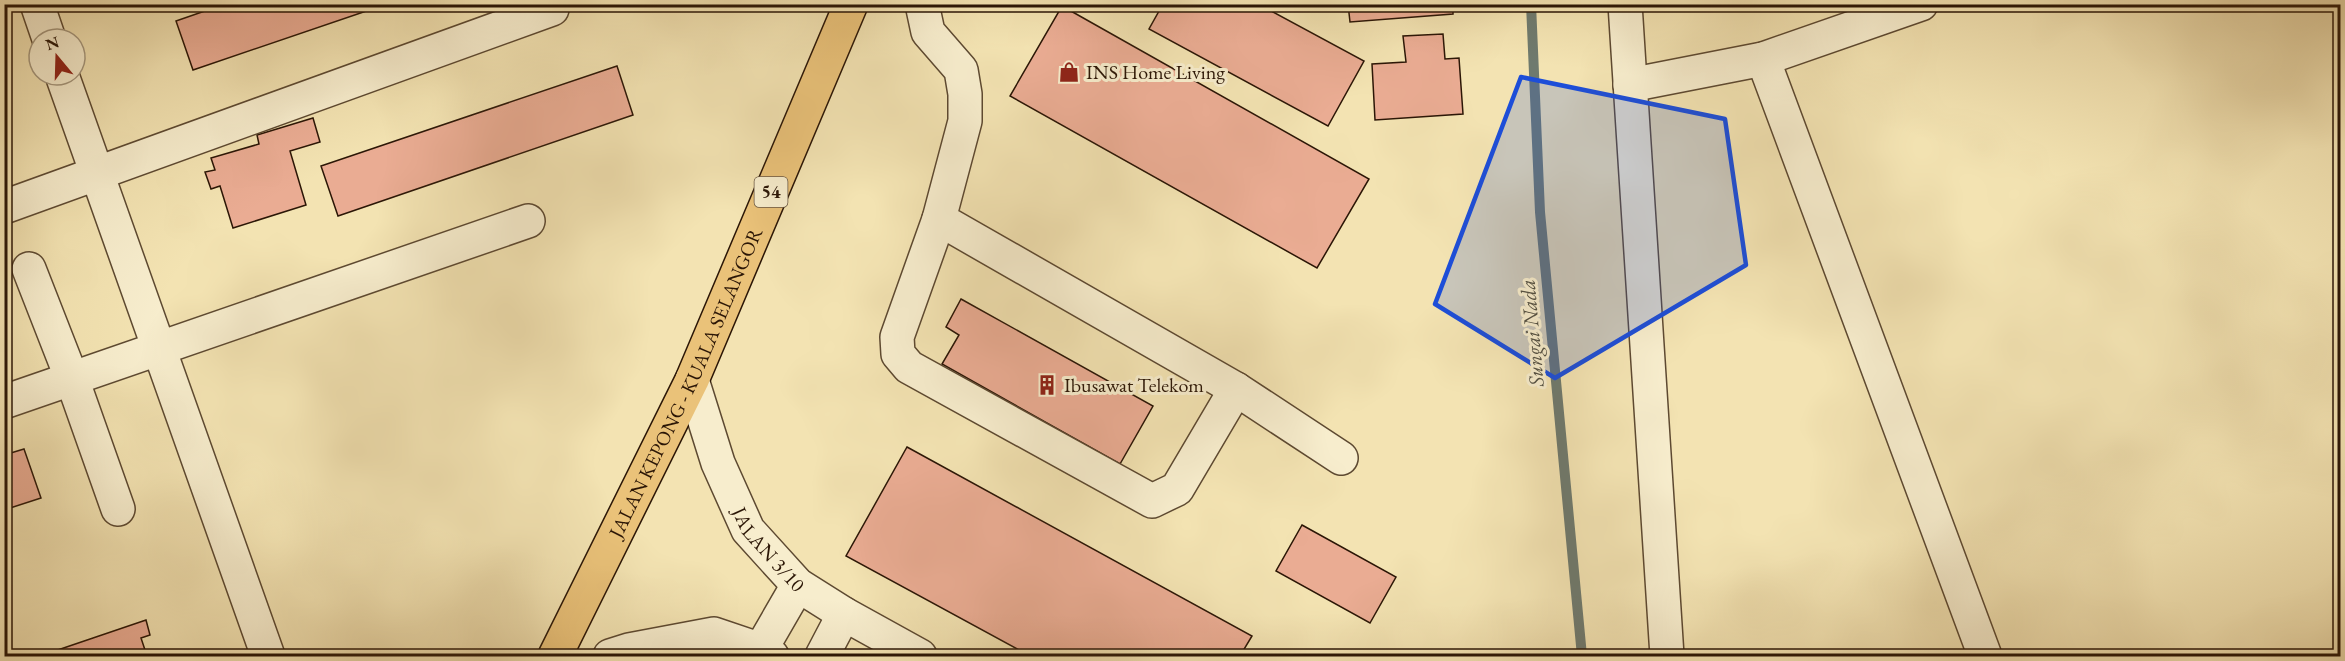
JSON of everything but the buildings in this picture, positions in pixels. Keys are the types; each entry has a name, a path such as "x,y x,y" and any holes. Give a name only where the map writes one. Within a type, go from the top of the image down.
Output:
{"highway":[{"name":"JALAN KEPONG - KUALA SELANGOR","path":"555,657 692,380 850,4"}],"street":[{"path":"37,4 45,27"},
{"path":"922,4 928,32 961,70 965,94 964,121 939,219 897,337 898,354 909,367 1152,501 1177,489 1236,389"},
{"path":"1625,4 1667,657"},
{"path":"1630,85 1762,59 1921,4"},
{"path":"4,207 552,9"},
{"path":"1762,59 1985,657"},
{"path":"66,87 268,657"},
{"path":"939,219 1236,389 1341,458"},
{"path":"4,402 528,222"},
{"path":"29,269 72,379 118,508"},
{"name":"JALAN 3/10","path":"692,380 718,463 748,530 798,585 920,657"},
{"path":"610,657 629,650 714,634 764,654 798,585"},
{"path":"822,657 844,614"}],"highlighted area":[{"path":"1521,77 1725,119 1746,265 1555,378 1435,304"}],"waterway":[{"name":"Sungai Nada","path":"1531,4 1540,212 1582,656"}],"place":[{"name":"INS Home Living","path":"1069,72"},
{"name":"Ibusawat Telekom","path":"1047,385"}]}
